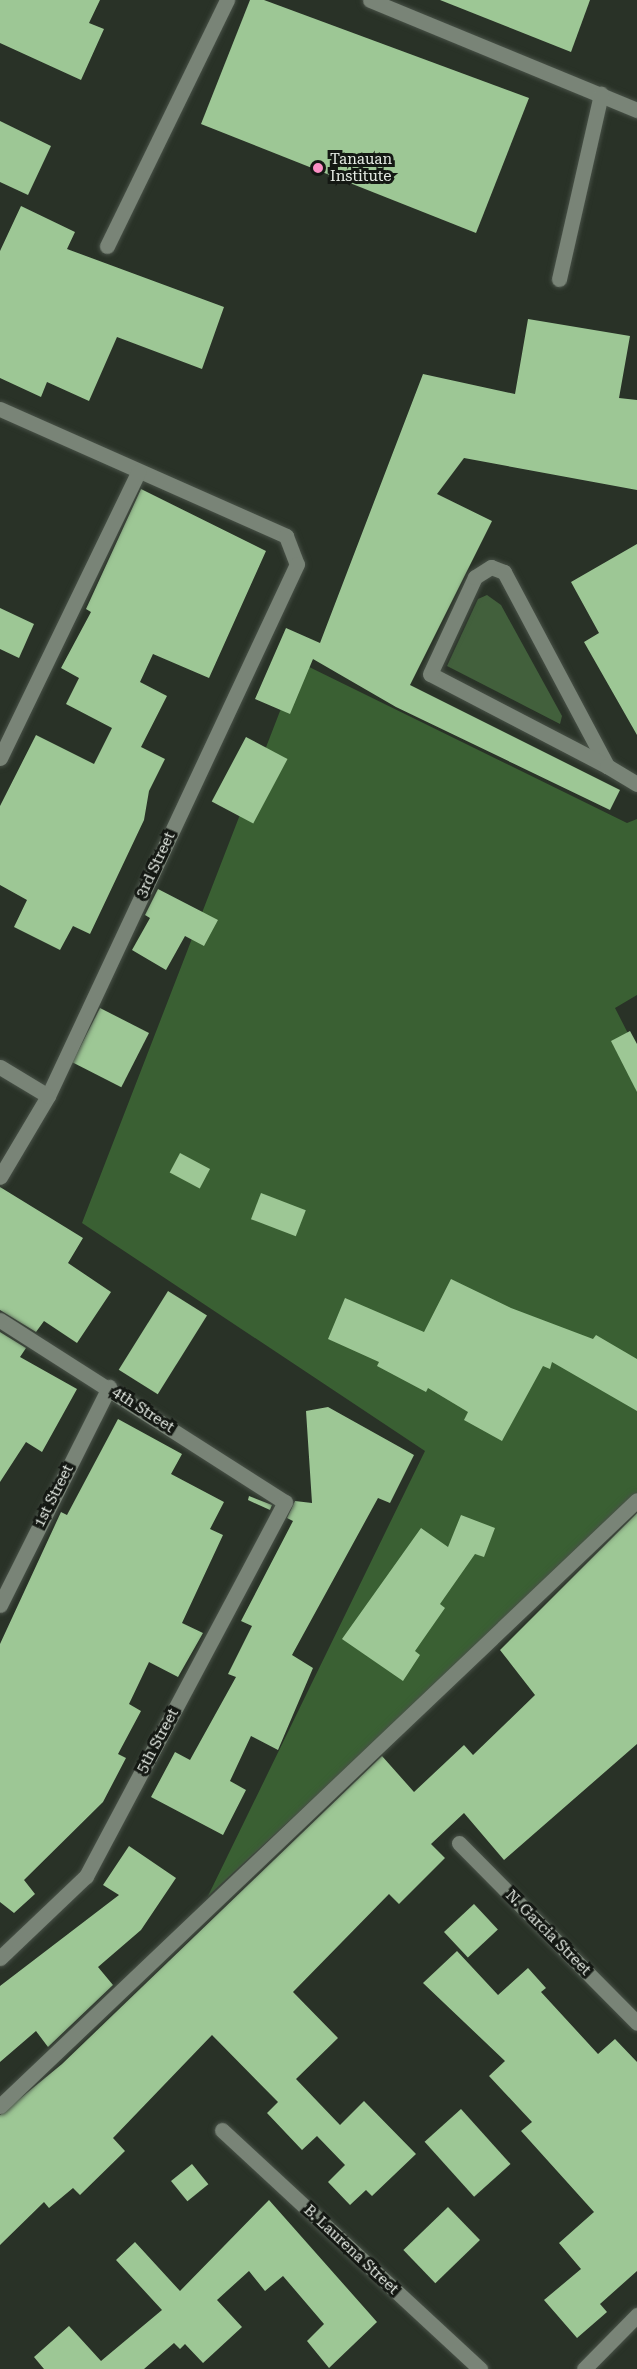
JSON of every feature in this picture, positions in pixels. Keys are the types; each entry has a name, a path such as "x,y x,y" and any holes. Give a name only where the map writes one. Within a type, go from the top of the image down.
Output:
{"street":[{"path":"107,246 227,0"},
{"path":"370,0 637,110"},
{"path":"559,279 601,94"},
{"path":"0,409 138,472 0,758"},
{"name":"3rd Street","path":"0,1178 48,1096 297,564 294,548 286,536 138,472"},
{"path":"607,766 504,572 482,570 430,674 607,766 637,784"},
{"path":"0,1066 48,1096"},
{"name":"4th Street","path":"0,1320 109,1387 285,1502"},
{"name":"1st Street","path":"0,1605 109,1387"},
{"path":"0,2106 637,1500"},
{"name":"5th Street","path":"0,1958 86,1876 285,1502"},
{"name":"N. Garcia Street","path":"459,1843 637,2023"},
{"name":"B. Laurena Street","path":"222,2130 480,2369"},
{"path":"584,2369 637,2315"}],"green space":[{"path":"487,595 501,605 562,716 560,724 447,666 478,599"},
{"path":"299,662 627,823 637,819 637,995 615,1008 637,1051 637,1499 208,1896 425,1451 82,1223"}],"building":[{"path":"0,0 100,0 89,23 104,29 81,80 0,43"},
{"path":"250,0 264,0 529,98 476,233 201,124"},
{"path":"440,0 590,0 571,52"},
{"path":"0,121 51,146 28,195 0,182"},
{"path":"21,206 75,232 67,249 224,307 202,369 117,337 89,401 47,382 41,397 0,378 0,251"},
{"path":"528,319 630,336 619,398 637,400 637,490 464,458 437,494 492,521 410,685 620,790 610,810 396,707 313,659 290,714 255,699 286,628 320,643 423,374 515,394"},
{"path":"141,489 266,551 209,678 153,654 140,682 167,696 141,747 165,759 149,791 144,820 90,934 73,926 60,950 14,927 27,900 0,885 0,806 36,735 94,764 112,728 66,704 79,678 61,668 91,612 86,609"},
{"path":"637,544 637,735 584,642 599,633 571,582"},
{"path":"0,608 34,624 19,658 0,649"},
{"path":"246,737 287,759 253,824 212,801"},
{"path":"158,889 218,920 204,946 185,936 166,970 132,950 150,918 145,915"},
{"path":"100,1008 149,1033 121,1087 72,1062"},
{"path":"630,1031 637,1044 637,1092 611,1041"},
{"path":"180,1153 210,1169 200,1188 170,1172"},
{"path":"0,1187 83,1238 68,1263 111,1292 77,1343 44,1321 36,1332 0,1310"},
{"path":"261,1193 306,1210 296,1236 251,1219"},
{"path":"451,1279 511,1308 593,1339 596,1335 637,1359 637,1411 552,1362 550,1369 543,1366 502,1441 464,1420 468,1412 428,1388 426,1392 377,1366 379,1362 328,1339 345,1298 424,1332"},
{"path":"168,1291 207,1315 158,1394 119,1370"},
{"path":"0,1332 26,1348 20,1357 77,1389 42,1452 26,1442 0,1482"},
{"path":"328,1407 414,1455 390,1503 378,1498 292,1655 313,1668 278,1750 251,1736 230,1781 246,1790 223,1835 151,1797 175,1752 190,1760 236,1677 228,1674 252,1626 241,1621 293,1521 287,1518 295,1501 312,1503 306,1411"},
{"path":"118,1419 182,1454 171,1474 224,1502 210,1529 223,1535 182,1623 203,1633 178,1677 149,1662 129,1704 141,1711 118,1754 126,1758 103,1802 24,1880 35,1894 14,1913 0,1902 0,1644 61,1512 67,1515"},
{"path":"249,1496 272,1505 270,1510 248,1500"},
{"path":"637,1513 637,1744 504,1860 464,1813 431,1844 445,1858 399,1904 389,1894 293,1992 338,2038 296,2079 340,2125 364,2101 416,2154 372,2196 366,2190 350,2205 328,2182 345,2165 317,2136 302,2150 267,2113 278,2102 212,2035 113,2138 125,2151 80,2195 73,2188 49,2208 44,2202 0,2245 0,2115 62,2064 382,1756 414,1792 464,1745 473,1755 535,1695 500,1650"},
{"path":"461,1515 495,1528 484,1557 475,1554 440,1604 445,1608 415,1651 420,1655 403,1681 342,1639 421,1528 448,1547"},
{"path":"129,1846 176,1878 141,1930 98,1967 113,1985 48,2047 36,2031 0,2062 0,1986 119,1895 103,1885"},
{"path":"474,1904 498,1930 468,1958 444,1932"},
{"path":"457,1951 498,1995 528,1968 546,1988 541,1992 598,2054 615,2039 637,2062 637,2271 600,2304 607,2312 577,2338 544,2300 581,2269 559,2243 594,2212 521,2131 532,2122 489,2076 505,2061 423,1983"},
{"path":"461,2109 511,2164 474,2197 425,2142"},
{"path":"192,2164 208,2184 187,2201 171,2181"},
{"path":"269,2200 377,2322 329,2368 307,2341 324,2324 283,2276 265,2291 249,2271 217,2300 242,2327 203,2363 185,2344 180,2349 174,2343 144,2369 44,2369 34,2357 69,2326 101,2361 162,2310 116,2260 135,2242 180,2291"},
{"path":"448,2207 480,2240 435,2283 403,2250"}],"place":[{"name":"Tanauan Institute","path":"318,168"}]}
